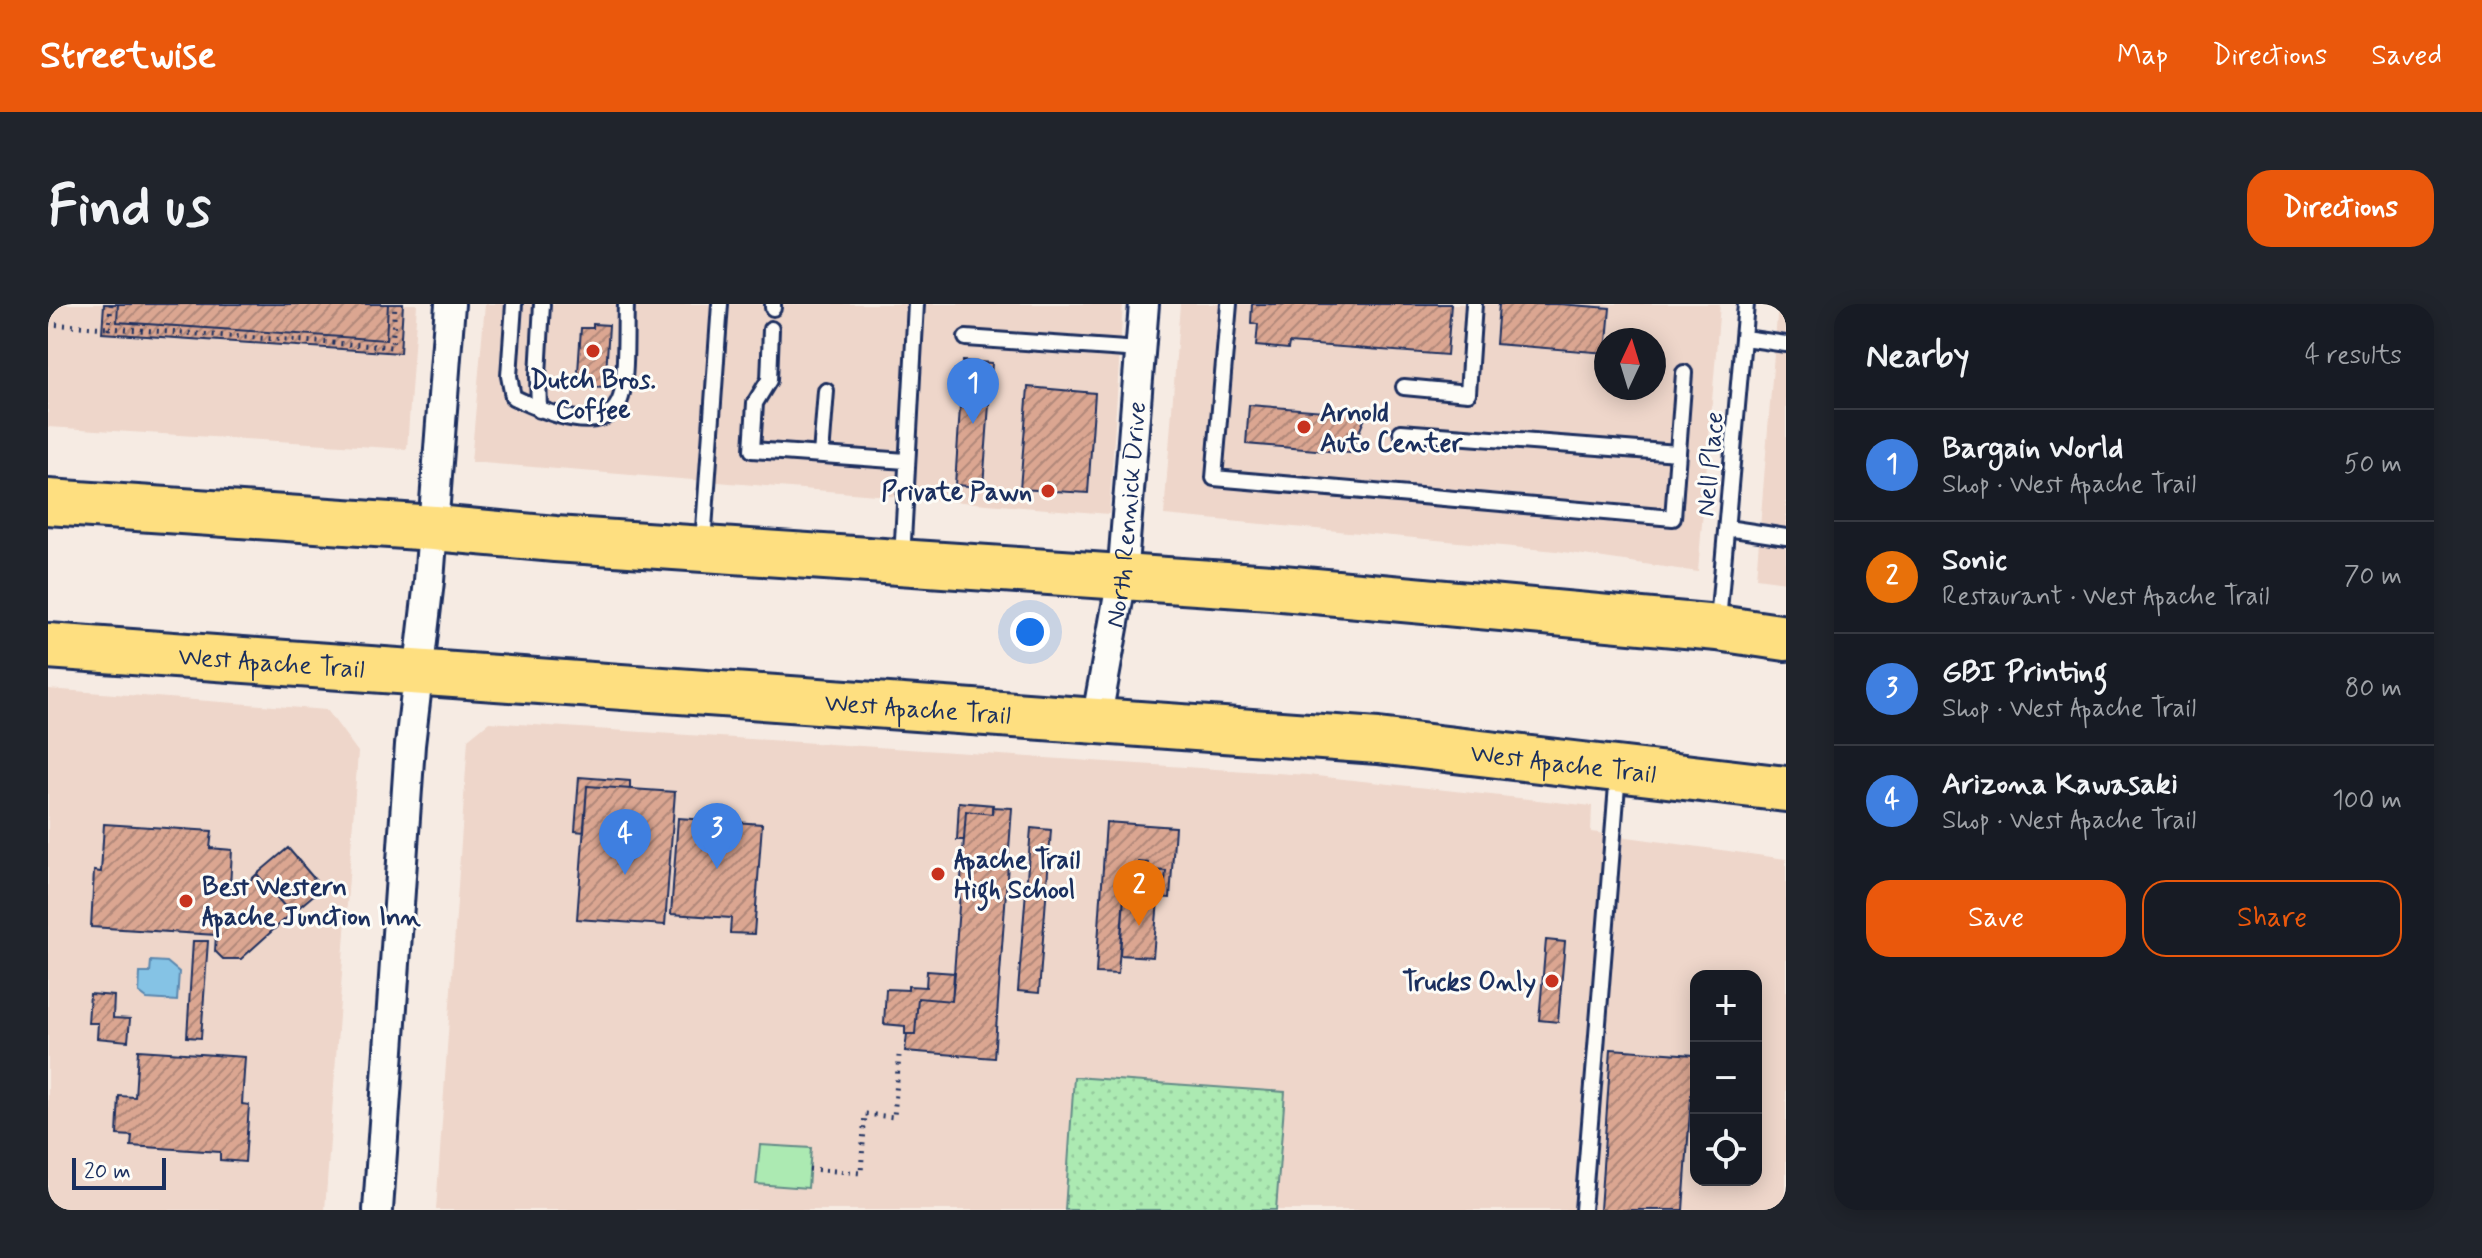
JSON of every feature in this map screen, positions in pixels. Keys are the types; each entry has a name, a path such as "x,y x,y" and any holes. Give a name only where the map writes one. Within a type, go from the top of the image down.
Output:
{"main road":[{"path":"48,502 1271,587 1718,628 1786,638"},
{"name":"West Apache Trail","path":"48,646 1378,741 1786,789"}],"street":[{"path":"378,1210 410,745 434,528 450,304"},
{"name":"North Rennick Drive","path":"1096,722 1122,578 1144,304"}],"lane":[{"path":"514,304 509,376 513,397 559,416 598,420 614,411 622,395 626,304"},
{"path":"539,410 542,304"},
{"path":"702,549 720,304"},
{"path":"901,563 916,304"},
{"path":"1229,304 1214,478 1673,518 1684,373"},
{"path":"1404,387 1468,393 1474,304"},
{"name":"Nell Place","path":"1718,628 1746,304"},
{"path":"771,329 769,380 755,403 752,450 906,461"},
{"path":"966,338 1140,350"},
{"path":"1744,338 1786,344"},
{"path":"821,455 826,391"},
{"path":"1401,432 1678,453"},
{"path":"1727,528 1786,537"},
{"path":"1583,1210 1618,769"}],"path":[{"path":"109,328 111,304"},
{"path":"48,324 392,347 395,304"},
{"path":"809,1169 861,1173 865,1114 894,1117 899,1056"}],"shaded area":[{"path":"48,304 417,304 407,449 48,427"},
{"path":"485,304 1123,304 1109,514 471,462"},
{"path":"1180,304 1720,304 1698,572 1557,551 1164,515"},
{"path":"1778,304 1786,304 1786,582 1756,578"},
{"path":"48,689 327,710 358,752 325,1210 48,1210"},
{"path":"489,722 1307,775 1592,806 1591,832 1786,859 1786,1210 1276,1210 1285,1092 1074,1077 1065,1210 436,1210 468,739"}],"green space":[{"path":"1074,1077 1285,1092 1276,1210 1065,1210"},
{"path":"760,1145 811,1148 808,1188 756,1184"}],"water":[{"path":"151,961 167,962 179,972 177,1001 147,999 139,993 140,973 150,973"}],"building":[{"path":"104,304 118,304 117,322 386,340 388,304 403,304 400,353 102,333"},
{"path":"118,304 388,304 386,340 117,322"},
{"path":"1252,304 1451,304 1447,355 1289,343 1288,349 1256,346 1258,324 1251,323"},
{"path":"1499,304 1610,308 1608,328 1594,328 1594,352 1496,344"},
{"name":"Dutch Bros. Coffee","path":"593,324 609,325 606,374 613,374 612,388 577,387 581,328 593,328"},
{"path":"963,361 992,363 983,487 955,485"},
{"path":"1028,387 1095,393 1088,493 1020,489"},
{"name":"Arnold Auto Center","path":"1249,405 1368,411 1350,453 1246,444"},
{"path":"579,777 630,781 630,789 587,786 584,832 575,831"},
{"path":"587,786 675,792 665,925 577,919"},
{"path":"959,802 993,805 992,814 966,811 964,840 957,840"},
{"path":"992,807 1012,808 994,1058 905,1051 907,1034 915,1034 918,998 952,1001 966,811 992,814"},
{"path":"678,818 762,824 754,934 730,933 731,918 671,914"},
{"path":"1106,822 1175,827 1170,898 1159,897 1159,889 1164,890 1166,871 1148,870 1149,863 1138,862 1137,870 1126,869 1118,974 1096,973"},
{"name":"Best Western Apache Junction Inn","path":"104,824 212,831 210,848 232,850 230,888 242,888 257,874 291,914 241,959 223,959 215,951 216,935 91,927 94,871 101,872"},
{"path":"1031,828 1051,830 1039,993 1018,991"},
{"path":"288,848 322,888 291,914 257,874"},
{"path":"1138,862 1149,863 1148,870 1166,871 1164,890 1159,889 1153,957 1120,955 1126,869 1137,870"},
{"name":"Trucks Only","path":"1546,940 1565,942 1558,1022 1539,1020"},
{"path":"193,941 208,941 201,1038 187,1037"},
{"path":"927,971 955,973 952,1001 918,998 915,1034 905,1034 905,1026 884,1024 886,989 926,987"},
{"path":"90,994 114,996 113,1018 130,1019 128,1041 97,1038 98,1023 88,1023"},
{"path":"1611,1049 1690,1055 1690,1111 1683,1210 1600,1210"},
{"path":"138,1050 245,1057 242,1104 249,1105 245,1162 220,1160 220,1152 131,1146 132,1136 117,1135 119,1096 135,1097"}],"place":[{"name":"Dutch Bros. Coffee","path":"593,351"},
{"name":"Bargain World","path":"973,424"},
{"name":"Arnold Auto Center","path":"1304,427"},
{"name":"Private Pawn","path":"1048,491"},
{"name":"GBI Printing","path":"717,869"},
{"name":"Apache Trail High School","path":"938,874"},
{"name":"Arizona Kawasaki","path":"625,875"},
{"name":"Best Western Apache Junction Inn","path":"186,901"},
{"name":"Sonic","path":"1139,926"},
{"name":"Trucks Only","path":"1552,981"}]}
